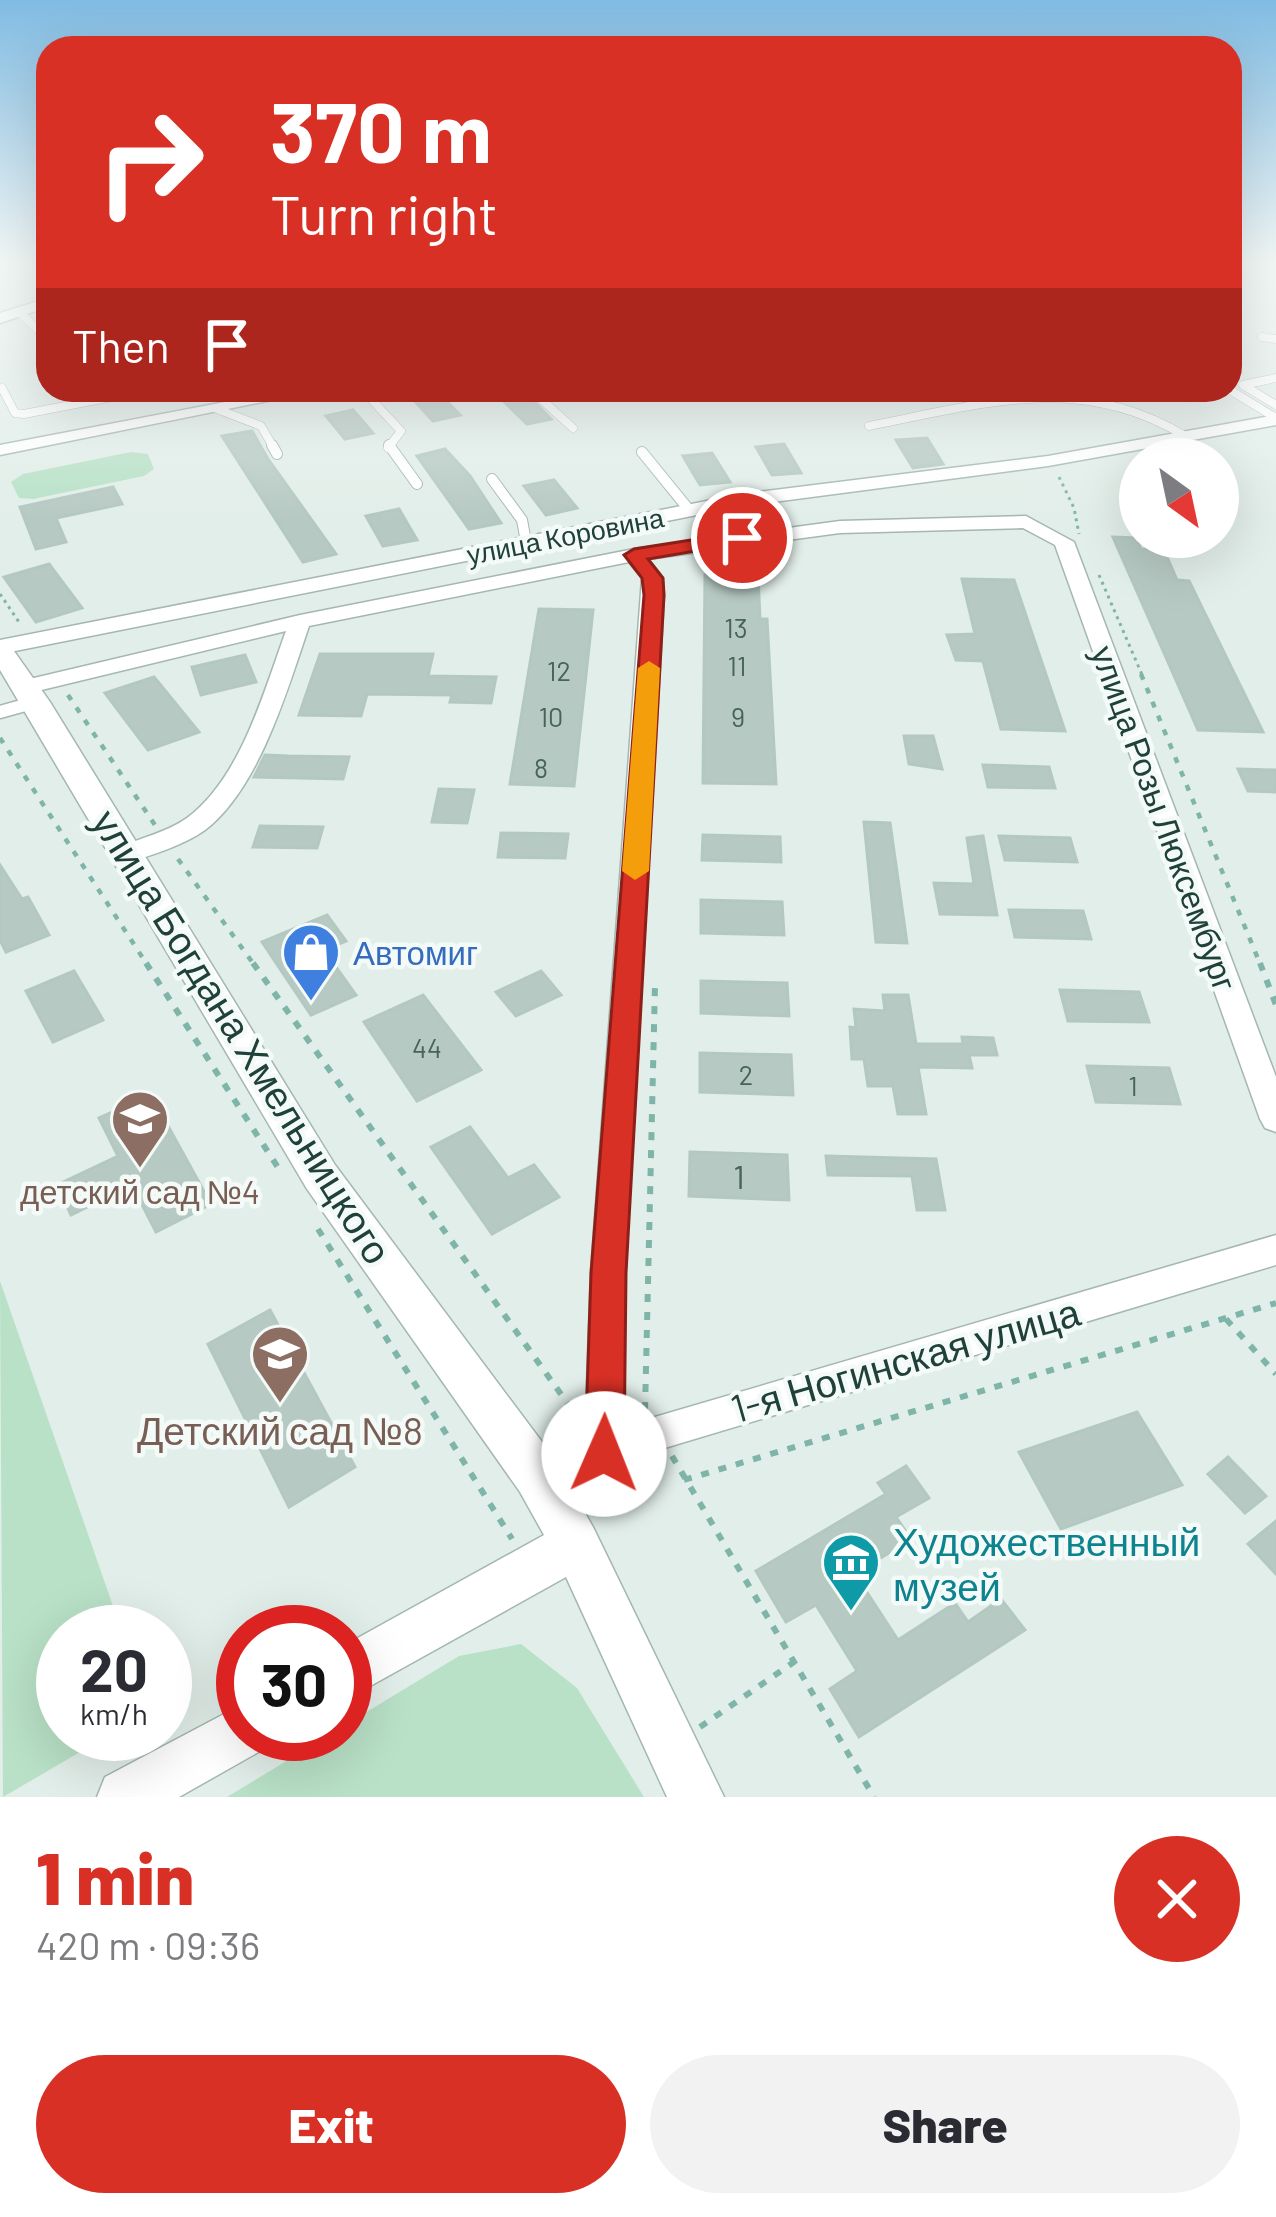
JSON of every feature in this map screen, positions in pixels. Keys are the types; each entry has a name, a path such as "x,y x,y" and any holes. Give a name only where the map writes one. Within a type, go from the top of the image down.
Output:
{"street":[{"path":"0,450 245,402"},
{"name":"улица Коровина","path":"11,646 690,511 1052,461 1276,419"},
{"name":"улица Розы Люксембург","path":"634,555 840,526 965,520 1041,526 1064,542 1276,1119"},
{"path":"29,695 300,621 634,555 652,578 610,1252 604,1454"},
{"path":"146,846 198,822 223,797 273,696 300,621"},
{"name":"улица Богдана Хмельницкого","path":"11,646 29,695 146,846 321,1177 537,1474 576,1544 696,1797"},
{"name":"1-я Ногинская улица","path":"537,1474 658,1432 1276,1250"},
{"path":"372,1659 576,1544"},
{"path":"125,1797 216,1746"}],"lane":[{"path":"1276,378 1244,385 1276,405"},
{"path":"2,388 15,413 86,402"},
{"path":"1242,398 1276,419"},
{"path":"374,402 400,430 387,447 417,484"},
{"path":"544,402 573,428"},
{"path":"869,426 1022,402"},
{"path":"1098,402 1147,413 1185,436"},
{"path":"218,409 261,427 277,454"},
{"path":"642,452 690,511"},
{"path":"492,479 522,520 526,542"}],"path":[{"path":"1052,461 1074,508 1081,544"},
{"path":"1092,567 1106,583 1276,1005"},
{"path":"0,594 11,646"},
{"path":"29,695 604,1454"},
{"path":"0,738 286,1179"},
{"path":"656,964 642,1405 874,1797"},
{"path":"312,1219 531,1570"},
{"path":"684,1480 1276,1303"},
{"path":"1226,1319 1276,1374"},
{"path":"671,1748 794,1662"}],"green space":[{"path":"131,452 148,454 154,469 144,476 33,499 19,498 11,482 23,474"},
{"path":"0,1281 113,1605 36,1605 36,1761 65,1761 3,1797"},
{"path":"521,1644 577,1688 644,1797 227,1797 286,1761 372,1761 372,1709 459,1656"}],"building":[{"path":"416,402 448,402 460,415 433,421"},
{"path":"504,402 535,402 551,419 527,424"},
{"path":"353,410 373,433 345,439 326,416"},
{"path":"252,431 336,554 303,562 222,436"},
{"path":"927,438 943,464 913,468 896,440"},
{"path":"784,444 801,473 772,475 756,447"},
{"path":"445,449 470,476 501,523 469,529 417,456"},
{"path":"712,453 730,482 700,485 683,456"},
{"path":"554,480 577,508 546,515 524,486"},
{"path":"113,487 122,504 56,518 66,542 36,549 20,507"},
{"path":"399,509 417,540 383,546 366,516"},
{"path":"1122,558 1167,558 1177,580 1189,581 1263,732 1198,730"},
{"path":"49,564 82,608 36,622 4,577"},
{"path":"705,575 758,576 760,619 767,619 776,784 703,783"},
{"path":"962,579 1014,580 1065,731 1001,729 983,661 956,660 947,635 975,634"},
{"path":"539,609 593,610 574,786 510,784"},
{"path":"320,654 433,654 428,676 496,677 491,703 450,702 452,695 367,694 361,716 299,715"},
{"path":"245,655 256,682 201,695 192,667"},
{"path":"154,677 199,732 148,750 105,693"},
{"path":"904,736 933,736 942,769 909,764"},
{"path":"265,755 349,757 343,779 254,777"},
{"path":"983,765 1049,767 1055,788 988,787"},
{"path":"1238,769 1276,770 1276,792 1248,791"},
{"path":"439,789 474,790 467,823 432,822"},
{"path":"864,822 890,823 907,943 876,942"},
{"path":"260,826 323,827 317,848 253,847"},
{"path":"501,833 568,834 565,858 498,857"},
{"path":"703,835 780,837 781,862 702,860"},
{"path":"983,836 997,915 940,914 934,883 974,884 967,838"},
{"path":"999,836 1070,838 1077,862 1005,860"},
{"path":"0,865 22,899 28,897 49,935 6,952 0,940"},
{"path":"701,900 782,902 784,935 701,933"},
{"path":"1009,910 1083,911 1091,939 1015,937"},
{"path":"327,915 346,941 324,950 356,995 311,1015 262,942"},
{"path":"74,971 103,1020 53,1042 26,991"},
{"path":"541,971 561,995 516,1016 496,992"},
{"path":"701,981 787,983 789,1016 701,1013"},
{"path":"1060,990 1139,992 1149,1022 1068,1021"},
{"path":"423,995 481,1070 417,1101 364,1022"},
{"path":"883,995 908,995 916,1044 963,1044 962,1037 993,1038 997,1055 969,1055 972,1068 918,1067 926,1114 898,1114 893,1086 868,1086 864,1059 852,1059 854,1009 885,1011"},
{"path":"700,1053 791,1055 793,1095 700,1092"},
{"path":"1087,1066 1169,1068 1180,1104 1096,1102"},
{"name":"детский сад №4","path":"151,1095 211,1204 156,1232 132,1185 71,1215 57,1185 118,1156 99,1118"},
{"path":"470,1127 508,1178 534,1165 559,1197 492,1234 431,1147"},
{"path":"690,1152 787,1155 789,1200 689,1196"},
{"path":"826,1156 936,1159 945,1210 917,1210 912,1176 828,1175"},
{"name":"Детский сад №8","path":"270,1310 355,1467 289,1507 208,1344"},
{"path":"1137,1412 1182,1485 1061,1529 1019,1452"},
{"path":"1228,1457 1266,1496 1245,1513 1208,1474"},
{"name":"Художественный музей","path":"906,1466 929,1498 896,1517 911,1539 855,1574 898,1640 955,1603 968,1622 1001,1599 1025,1630 859,1737 830,1689 857,1671 816,1605 786,1622 756,1571 886,1494 878,1483"},
{"path":"1276,1521 1276,1574 1248,1544"}],"slow traffic":[{"path":"635,871 649,668"}],"place":[{"name":"Автомиг","path":"311,1003"},
{"name":"детский сад №4","path":"140,1170"},
{"name":"Детский сад №8","path":"280,1405"},
{"name":"Художественный музей","path":"851,1613"}],"route":[{"path":"604,1454 608,1273 654,595 652,578 634,555 742,538"}]}
